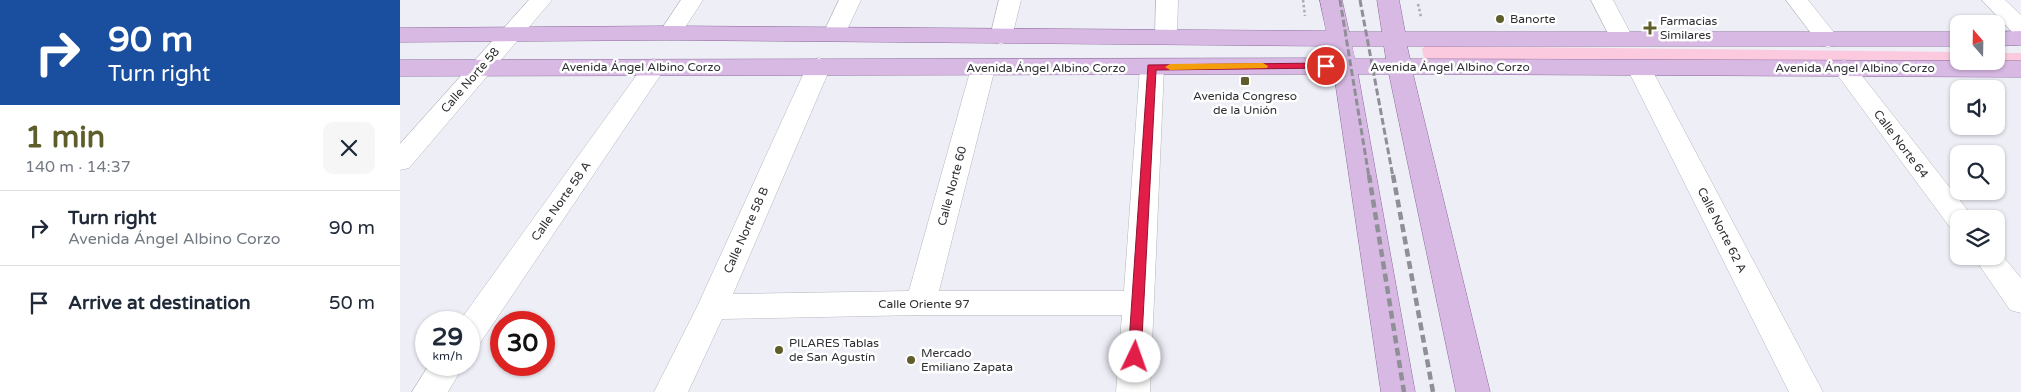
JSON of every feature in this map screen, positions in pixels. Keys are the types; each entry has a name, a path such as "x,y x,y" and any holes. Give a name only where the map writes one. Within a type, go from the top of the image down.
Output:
{"main road":[{"path":"1332,0 1345,66 1398,392"},
{"path":"1388,0 1399,66 1473,392"},
{"path":"400,35 670,33 1395,40 1621,38 1950,39"},
{"path":"2005,39 2021,38"},
{"name":"Avenida Ángel Albino Corzo","path":"400,68 1399,66 2021,69"}],"street":[{"name":"Calle Norte 58","path":"400,161 541,0"},
{"path":"670,33 692,0"},
{"path":"834,34 850,0"},
{"path":"1001,36 1010,0"},
{"path":"1166,37 1167,0"},
{"path":"1602,0 1621,38"},
{"path":"1797,0 1828,40"},
{"path":"1993,0 2021,28"},
{"name":"Calle Norte 58 B","path":"671,392 712,307 819,66"},
{"name":"Calle Norte 58 A","path":"480,318 654,67"},
{"path":"1133,392 1152,67"},
{"name":"Calle Norte 60","path":"921,303 983,68"},
{"name":"Calle Norte 62 A","path":"1638,68 1806,392"},
{"name":"Calle Norte 64","path":"1844,68 1951,210"},
{"path":"1994,265 2021,302"},
{"name":"Calle Oriente 97","path":"712,307 921,303 1137,303"},
{"path":"429,392 440,376"}],"path":[{"path":"1416,0 1422,20"}],"shaded area":[{"path":"1425,46 1950,52 1950,66 1431,63 1424,58 1422,49"},
{"path":"2005,53 2021,53 2021,66 2005,66"}],"railway":[{"path":"1340,0 1369,177"},
{"path":"1360,0 1393,177"},
{"path":"1369,175 1404,392"},
{"path":"1393,175 1433,392"}],"slow traffic":[{"path":"1170,67 1263,66"}],"place":[{"name":"Banorte","path":"1500,19"},
{"name":"Farmacias Similares","path":"1650,28"},
{"name":"Avenida Congreso de la Unión","path":"1245,81"},
{"name":"PILARES Tablas de San Agustín","path":"779,350"},
{"name":"Mercado Emiliano Zapata","path":"911,360"}],"route":[{"path":"1135,357 1152,67 1326,66"}]}
